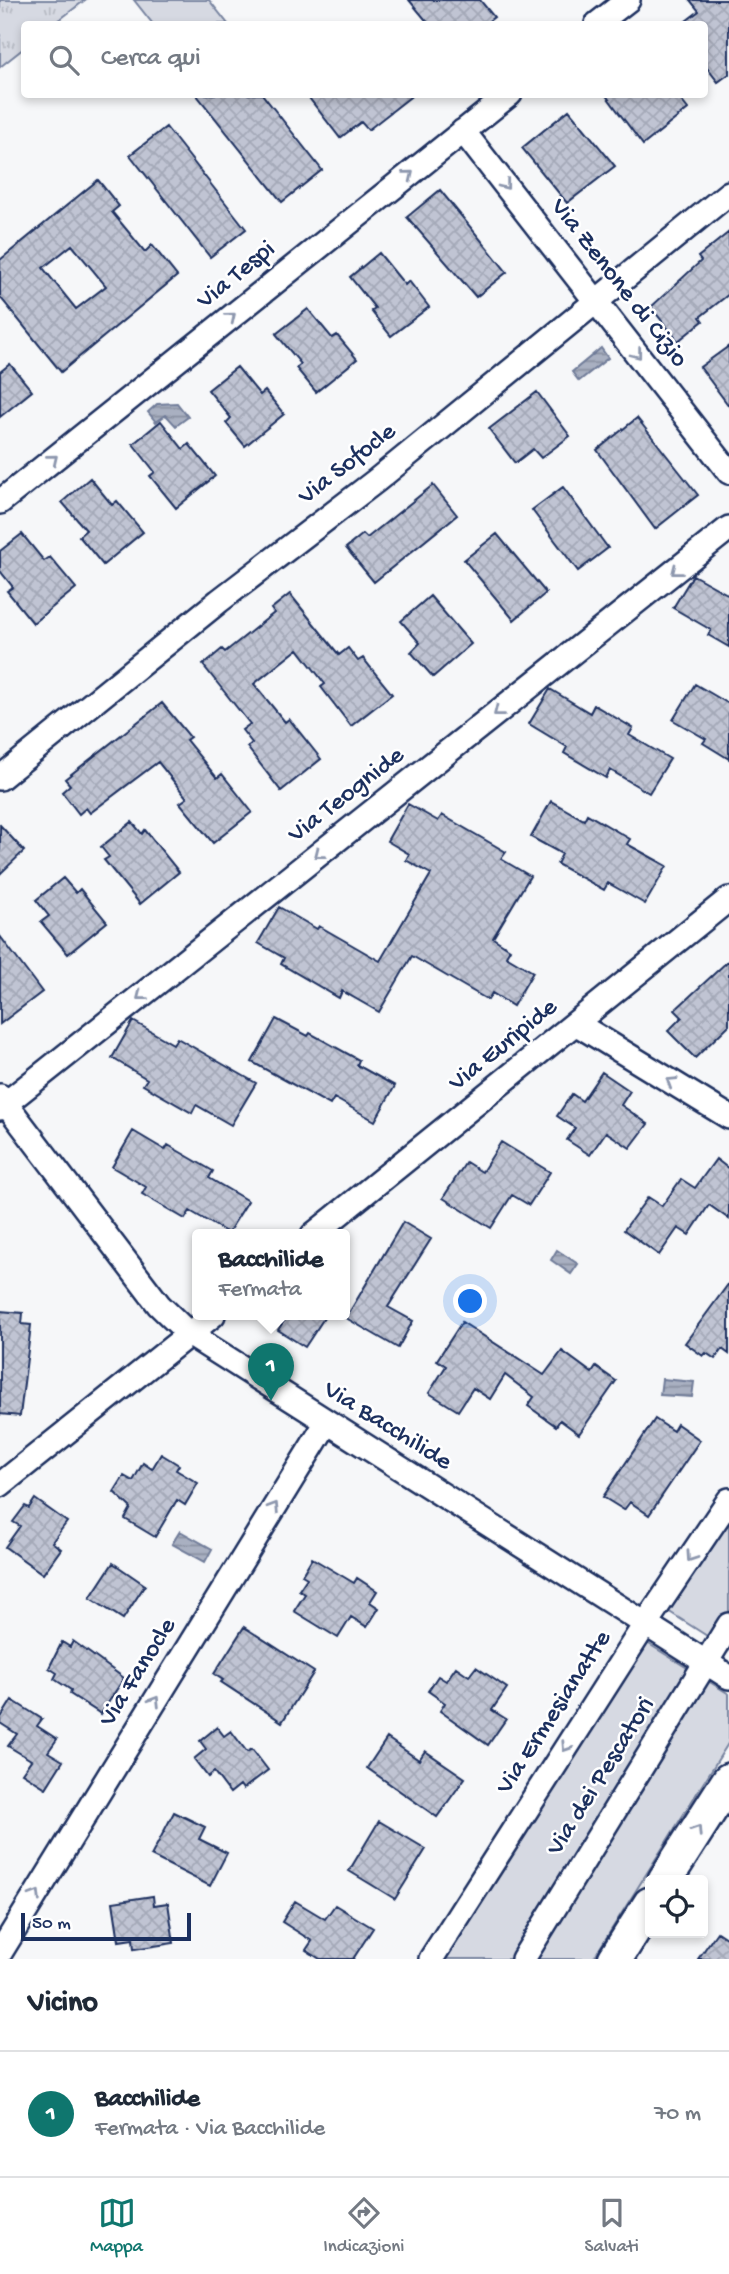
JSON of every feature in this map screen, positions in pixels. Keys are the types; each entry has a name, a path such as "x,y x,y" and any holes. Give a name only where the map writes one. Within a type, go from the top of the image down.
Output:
{"street":[{"path":"601,21 628,0"},
{"name":"Via Tespi","path":"0,502 505,98"},
{"name":"Via Zenone di Cizio","path":"463,131 729,472"},
{"name":"Via Sofocle","path":"0,778 219,601 377,480 729,193"},
{"name":"Via Teognide","path":"2,1102 729,528"},
{"name":"Via Euripide","path":"321,1229 729,900"},
{"path":"577,1024 729,1117"},
{"name":"Via Bacchilide","path":"2,1102 159,1305 189,1334 729,1677"},
{"path":"0,1485 207,1320"},
{"name":"Via Fanocle","path":"0,1953 327,1422"},
{"name":"Via Ermesianatte","path":"431,1959 646,1623 729,1500"},
{"name":"Via dei Pescatori","path":"523,1959 729,1625"},
{"path":"668,1875 729,1780"},
{"path":"615,1959 645,1912"}],"green space":[{"path":"0,0 85,0 58,21 21,21 21,50 0,67"},
{"path":"134,0 209,0 226,21 151,21"},
{"path":"729,1519 729,1650 668,1611"},
{"path":"644,1641 729,1694 729,1742 593,1959 445,1959"}],"water":[{"path":"601,348 608,358 579,381 572,372"},
{"path":"177,403 188,417 176,426 166,415 156,422 148,412 157,404"},
{"path":"557,1250 578,1264 571,1274 551,1260"},
{"path":"662,1379 694,1382 692,1397 660,1395"},
{"path":"180,1531 212,1549 205,1562 172,1544"}],"building":[{"path":"409,0 480,0 494,17 489,21 426,21"},
{"path":"690,0 729,0 729,74 718,82 708,69 708,21 686,21 699,11"},
{"path":"199,98 265,98 322,170 282,202"},
{"path":"309,98 409,98 368,130 361,122 340,138"},
{"path":"608,98 679,98 688,109 643,145"},
{"path":"569,110 615,166 567,203 522,148"},
{"path":"166,127 246,229 210,257 130,155"},
{"path":"98,180 119,206 112,212 145,252 152,245 177,276 61,372 0,297 0,260","holes":["72,245 106,286 76,309 43,268"]},
{"path":"440,190 507,272 476,297 407,217"},
{"path":"729,232 729,294 700,317 703,321 678,341 651,307 701,261 698,257"},
{"path":"379,253 405,285 409,281 429,307 391,336 371,311 375,308 350,277"},
{"path":"308,309 332,338 337,335 357,359 316,392 296,368 301,364 276,334"},
{"path":"729,346 729,406 700,367"},
{"path":"10,364 32,391 0,417 0,372"},
{"path":"237,367 260,395 265,391 284,414 245,446 226,423 231,418 208,390"},
{"path":"537,392 570,436 541,458 533,449 515,463 489,429"},
{"path":"637,418 698,495 655,529 597,450"},
{"path":"161,421 183,449 189,444 215,476 176,508 150,476 155,472 133,444"},
{"path":"90,478 112,505 117,501 143,532 103,565 79,536 86,530 62,502"},
{"path":"433,485 457,515 374,582 346,548 363,534 367,538"},
{"path":"563,487 608,548 578,571 532,510"},
{"path":"22,534 44,561 50,557 76,588 33,623 7,591 13,587 0,571 0,551"},
{"path":"497,534 546,593 514,620 464,560"},
{"path":"693,575 729,595 729,647 708,635 711,630 673,608"},
{"path":"290,594 339,655 348,648 358,661 363,658 392,694 351,726 321,687 325,684 298,649 254,684 285,722 289,719 321,759 281,791 247,747 252,743 242,730 250,724 203,665 222,649 225,652 274,613 271,609"},
{"path":"430,596 471,644 433,677 411,652 420,643 401,621"},
{"path":"695,684 729,704 729,759 703,743 706,739 673,720"},
{"path":"550,689 590,713 594,705 633,728 629,735 670,759 649,793 610,770 606,778 564,753 567,747 529,724"},
{"path":"162,703 190,737 186,740 217,778 222,774 252,812 213,843 180,803 187,798 158,762 90,813 86,808 79,814 62,792 70,785 65,779"},
{"path":"551,801 584,820 587,814 630,839 627,844 667,866 645,904 608,883 604,890 557,864 562,854 531,837"},
{"path":"408,804 438,821 442,815 506,852 501,859 530,876 493,938 510,949 506,956 533,972 513,1006 492,993 488,1000 412,956 379,1012 342,991 339,998 281,964 284,958 258,943 279,907 317,929 319,926 380,961 431,874 406,860 409,854 387,841"},
{"path":"132,822 142,834 145,830 179,872 140,904 104,860 109,857 101,847"},
{"path":"0,825 24,851 0,874"},
{"path":"63,878 76,893 80,889 107,922 68,954 41,922 49,916 36,900"},
{"path":"0,936 42,992 0,1024"},
{"path":"729,960 729,1025 695,1058 668,1031 682,1017 675,1010"},
{"path":"276,1019 308,1036 310,1033 359,1060 357,1065 395,1086 375,1121 334,1098 330,1105 252,1062"},
{"path":"133,1021 173,1044 177,1038 256,1083 231,1125 196,1105 192,1113 143,1085 147,1079 112,1058"},
{"path":"602,1072 630,1091 621,1105 648,1124 630,1148 606,1132 590,1155 567,1140 575,1128 557,1116 572,1094 582,1101"},
{"path":"133,1131 165,1150 168,1145 213,1171 209,1178 248,1201 230,1229 221,1229 190,1211 185,1219 142,1194 146,1187 112,1167"},
{"path":"501,1142 550,1172 529,1205 512,1195 491,1228 443,1198 466,1162 482,1172"},
{"path":"716,1159 729,1169 729,1219 709,1205 689,1235 678,1228 659,1255 624,1230 648,1197 662,1206 681,1179 695,1188"},
{"path":"403,1222 431,1239 388,1307 413,1321 398,1348 349,1320 350,1311"},
{"path":"729,1283 729,1354 722,1349 715,1359 706,1353 703,1356 685,1343"},
{"path":"0,1311 23,1313 22,1324 31,1325 20,1416 0,1414"},
{"path":"285,1320 323,1320 305,1347 278,1330"},
{"path":"462,1322 544,1375 562,1351 592,1373 596,1367 616,1381 579,1434 560,1420 556,1426 528,1406 534,1397 505,1375 490,1399 473,1388 458,1411 429,1393 446,1366 437,1360"},
{"path":"655,1419 673,1431 677,1424 700,1440 649,1515 630,1502 624,1510 603,1497"},
{"path":"161,1454 179,1465 176,1470 198,1483 185,1505 177,1500 155,1537 125,1519 131,1508 114,1492 124,1476 133,1481 143,1463 152,1469"},
{"path":"35,1499 67,1522 52,1542 61,1549 43,1574 5,1547 20,1526 13,1522 25,1506 29,1508"},
{"path":"312,1558 354,1583 357,1578 377,1591 370,1602 379,1608 367,1627 351,1617 338,1638 294,1611 305,1594 299,1590 307,1578 302,1575"},
{"path":"113,1563 145,1585 123,1619 90,1598"},
{"path":"244,1627 314,1672 282,1722 221,1682 223,1680 214,1674"},
{"path":"73,1641 124,1678 101,1714 70,1694 71,1690 54,1679 57,1673 49,1668 62,1642 70,1647"},
{"path":"456,1667 469,1676 476,1667 507,1688 492,1710 506,1719 488,1745 440,1711 445,1703 428,1691 438,1676 446,1681"},
{"path":"12,1700 42,1719 37,1726 57,1739 48,1752 63,1761 46,1788 22,1773 31,1760 8,1746 17,1734 0,1723 0,1719"},
{"path":"217,1727 224,1736 231,1731 247,1752 252,1749 268,1770 243,1789 240,1785 230,1793 214,1772 208,1777 194,1759 206,1749 200,1741"},
{"path":"387,1738 419,1760 425,1751 465,1778 437,1817 367,1768"},
{"path":"174,1812 205,1827 199,1839 227,1853 210,1886 151,1856"},
{"path":"379,1821 426,1849 395,1899 349,1871"},
{"path":"153,1896 154,1905 168,1903 174,1943 134,1949 133,1939 119,1941 113,1902"},
{"path":"295,1901 325,1919 335,1905 373,1928 353,1959 320,1959 306,1950 312,1941 282,1922"},
{"path":"717,1932 729,1940 729,1959 698,1959"}],"place":[{"name":"Bacchilide","path":"271,1401"}]}
